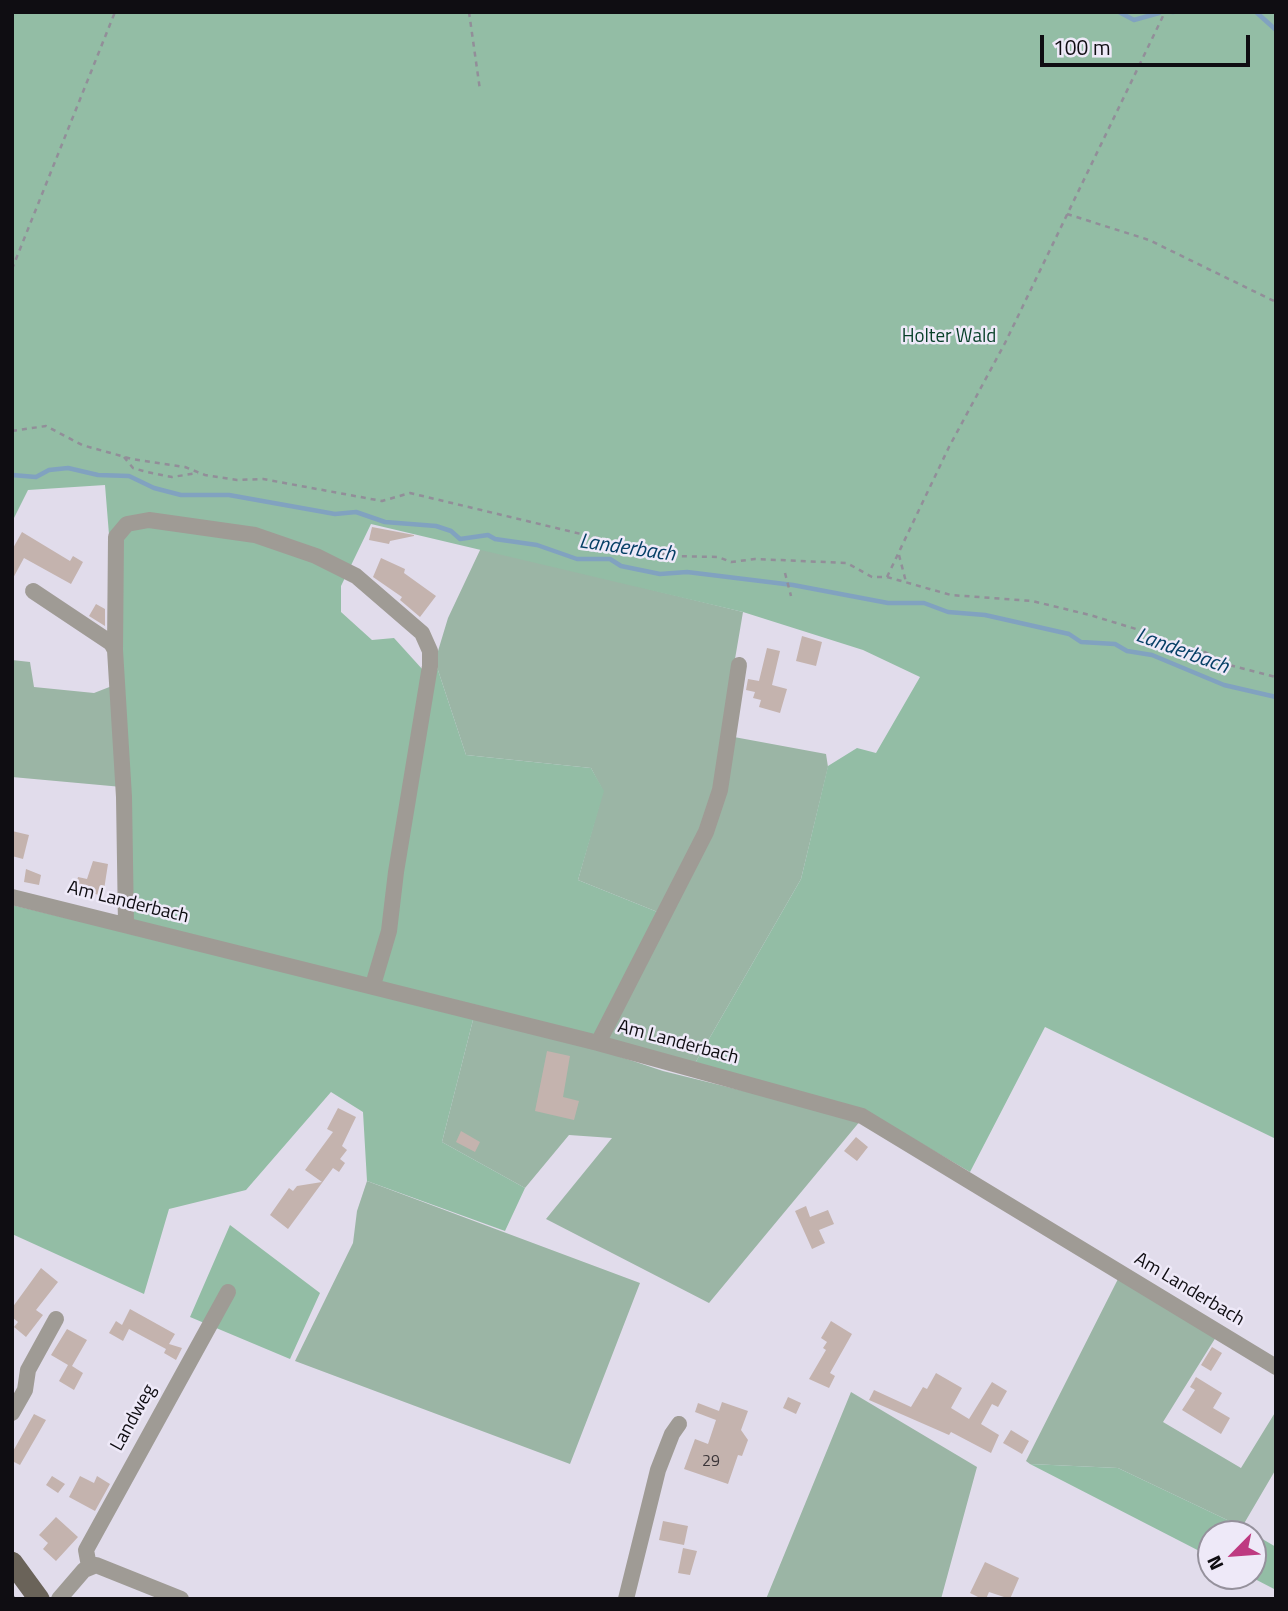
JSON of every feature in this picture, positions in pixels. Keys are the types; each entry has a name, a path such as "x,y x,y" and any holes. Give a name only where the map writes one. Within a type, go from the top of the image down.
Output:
{"main road":[{"path":"12,1562 39,1599"}],"street":[{"path":"127,925 124,797 115,650 116,537 127,524 149,520 255,535 316,556 356,576 422,633 430,651 430,666 389,931 373,985"},
{"path":"33,591 111,643 115,650"},
{"path":"598,1043 706,832 720,790 740,666"},
{"name":"Am Landerbach","path":"12,897 373,985 598,1043 862,1116 1276,1367"},
{"name":"Landweg","path":"89,1566 86,1550 228,1292"},
{"path":"12,1413 24,1390 28,1370 56,1319"},
{"path":"626,1599 658,1470 672,1434 679,1424"},
{"path":"59,1599 89,1566 96,1565 181,1599"}],"path":[{"path":"12,269 116,12"},
{"path":"469,12 480,90"},
{"path":"887,577 1165,12"},
{"path":"1067,214 1149,240 1276,302"},
{"path":"12,431 46,426 82,445 124,457 173,464 237,480 262,479 382,501 410,493 673,556 718,557 731,562 755,559 847,563 872,577 887,577 951,595 1032,601 1090,615 1136,629 1174,653 1205,652 1225,664 1276,677"},
{"path":"124,457 133,468 147,472 172,477 198,472"},
{"path":"899,552 906,582"},
{"path":"785,573 791,596"}],"green space":[{"name":"Holter Wald","path":"12,12 1276,12 1276,1139 1045,1027 970,1172 864,1110 694,1065 801,879 828,766 857,748 876,753 920,677 863,650 743,612 371,524 341,586 341,612 372,640 394,638 423,670 435,661 466,755 591,768 604,791 578,880 660,913 598,1038 132,921 130,795 105,485 28,490 12,522"},
{"path":"481,548 743,612 713,788 702,829 660,913 578,880 603,791 591,768 466,755 435,661 448,618"},
{"path":"12,660 30,662 34,687 94,693 112,686 122,787 12,777"},
{"path":"734,737 826,754 828,767 801,879 694,1065 605,1040 713,833"},
{"path":"12,905 474,1016 442,1142 525,1188 505,1231 367,1181 363,1112 331,1092 246,1190 169,1209 144,1294 12,1234"},
{"path":"474,1016 597,1049 663,1071 861,1120 709,1303 546,1219 612,1138 569,1135 525,1188 442,1142"},
{"path":"367,1181 640,1283 570,1464 295,1361 353,1243 357,1211"},
{"path":"230,1225 320,1293 290,1359 190,1317"},
{"path":"1118,1279 1216,1337 1163,1422 1241,1468 1276,1411 1276,1469 1246,1520 1227,1520 1118,1468 1030,1464 1026,1461"},
{"path":"851,1392 977,1467 941,1599 766,1599"},
{"path":"1030,1464 1118,1468 1227,1520 1197,1520 1197,1550"},
{"path":"1267,1542 1276,1547 1276,1590 1267,1585"}],"building":[{"path":"372,527 414,536 390,541 389,544 369,540"},
{"path":"22,532 70,561 73,556 83,562 71,584 24,558 12,580 12,550"},
{"path":"381,558 405,569 404,573 436,596 420,617 400,600 402,597 373,577"},
{"path":"96,604 105,609 105,626 89,616"},
{"path":"802,636 822,642 816,666 796,661"},
{"path":"767,648 780,651 772,685 787,689 780,713 759,707 761,700 753,698 755,692 746,690 748,679 759,681"},
{"path":"12,831 29,835 23,859 12,856"},
{"path":"93,861 108,864 103,896 75,889 78,877 87,879"},
{"path":"26,869 41,875 39,885 24,882"},
{"path":"547,1051 570,1056 563,1097 579,1101 574,1120 535,1111"},
{"path":"338,1108 356,1117 342,1146 347,1150 340,1159 345,1163 339,1172 333,1168 288,1229 270,1215 289,1188 293,1191 297,1186 322,1182 305,1170 333,1132 327,1129"},
{"path":"461,1131 480,1142 475,1152 456,1142"},
{"path":"856,1137 868,1147 857,1161 844,1151"},
{"path":"806,1206 810,1217 828,1210 834,1224 819,1230 825,1243 812,1249 795,1211"},
{"path":"41,1268 58,1282 36,1310 43,1315 26,1337 14,1327 18,1322 12,1317 12,1308"},
{"path":"130,1309 175,1334 169,1344 182,1348 176,1360 164,1353 166,1349 129,1329 123,1341 109,1333 116,1321 122,1325"},
{"path":"831,1321 852,1334 830,1373 835,1376 829,1388 809,1379 826,1350 823,1348 827,1342 821,1338"},
{"path":"67,1329 87,1340 72,1366 83,1373 74,1390 59,1381 68,1365 51,1355"},
{"path":"1212,1347 1222,1353 1211,1371 1201,1365"},
{"path":"936,1373 962,1388 951,1408 969,1419 992,1382 1007,1391 998,1407 992,1404 981,1424 999,1435 991,1453 951,1432 949,1435 869,1400 874,1390 911,1407 923,1387 927,1389"},
{"path":"1196,1377 1222,1393 1213,1408 1230,1418 1221,1434 1182,1410 1195,1390 1190,1387"},
{"path":"788,1397 801,1403 796,1414 783,1408"},
{"path":"722,1402 748,1411 741,1430 748,1440 742,1456 738,1455 728,1484 684,1469 695,1439 708,1444 716,1420 695,1412 698,1403 719,1411"},
{"path":"34,1414 46,1420 20,1465 12,1461 12,1453"},
{"path":"1011,1430 1029,1441 1022,1454 1003,1443"},
{"path":"52,1476 65,1484 58,1493 46,1485"},
{"path":"80,1476 94,1483 97,1476 110,1484 95,1511 69,1497"},
{"path":"56,1517 78,1537 56,1561 43,1549 48,1543 39,1535"},
{"path":"663,1521 688,1526 684,1545 659,1540"},
{"path":"683,1548 697,1551 690,1575 678,1573"},
{"path":"985,1562 1019,1578 1010,1599 989,1592 986,1599 982,1599 970,1593"}],"waterway":[{"path":"1119,12 1134,20 1159,13"},
{"path":"1256,12 1276,30"},
{"name":"Landerbach","path":"12,475 36,477 49,470 68,468 98,475 129,476 154,488 181,495 229,495 335,514 356,512 385,522 436,526 451,531 460,539 488,535 495,539 537,545 577,559 610,559 621,566 660,574 687,572 793,585 888,603 924,603 948,612 985,615 1069,634 1081,642 1115,644 1127,651 1152,655 1224,685 1276,697"}]}
